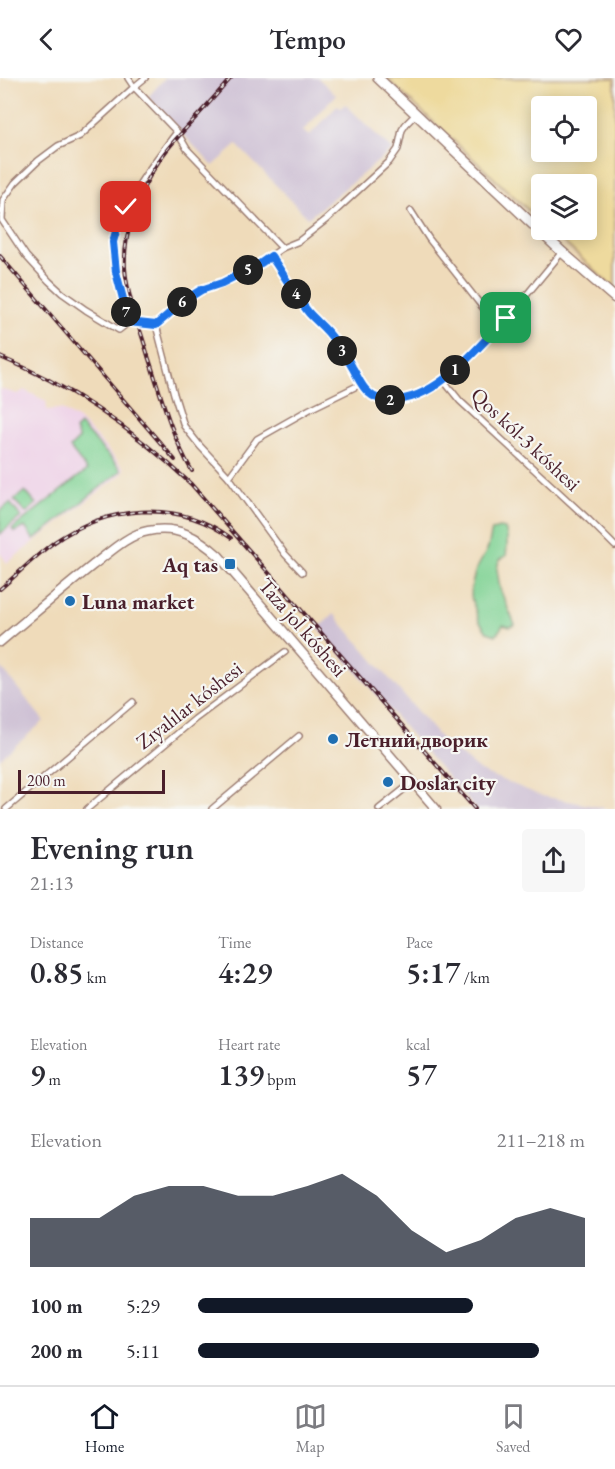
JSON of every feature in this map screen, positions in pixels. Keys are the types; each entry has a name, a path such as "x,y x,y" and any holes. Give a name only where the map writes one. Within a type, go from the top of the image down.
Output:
{"main road":[{"path":"378,78 562,252 615,298"},
{"name":"Taza jol kóshesi","path":"0,642 116,547 146,531 167,529 192,535 219,556 436,809"}],"street":[{"path":"128,78 177,132 186,149 282,248"},
{"path":"145,78 80,136 58,146 38,162 15,183 1,200 2,220 26,256 62,293 119,330 129,322 156,325 185,300 201,290 222,283 261,263 282,248 299,241 390,162 398,149 402,129 417,113"},
{"path":"129,322 116,272 113,242 126,207 153,163 177,132"},
{"path":"411,211 429,239 498,327"},
{"name":"Qos kól-3 kóshesi","path":"271,256 311,315 333,338 361,384 370,394 382,400 398,400 415,397 437,385 464,362 515,309 562,252"},
{"path":"156,325 184,426 229,477 285,554 302,572"},
{"name":"Qos kól-3 kóshesi","path":"443,380 460,401 615,546"},
{"path":"229,477 257,439 361,384"},
{"name":"Zıyalılar kóshesi","path":"87,809 195,719 285,652"},
{"path":"6,809 133,702"},
{"path":"212,809 299,736"},
{"path":"379,809 413,782"}],"shaded area":[{"path":"165,78 318,78 336,95 303,131 309,136 338,105 341,108 345,104 392,150 308,218 237,145 213,166 148,97"},
{"path":"0,389 18,394 24,390 46,401 47,410 61,409 82,422 124,468 123,473 7,563 0,553"},
{"path":"334,614 442,740 480,771 542,796 610,809 476,809 318,628"},
{"path":"0,666 44,721 0,759"}],"green space":[{"path":"80,425 121,471 34,540 25,527 15,532 12,529 87,470 70,448 79,439 75,430"},
{"path":"25,491 36,504 26,513 14,500"},
{"path":"10,503 21,517 0,534 0,511"},
{"path":"505,529 507,539 506,556 499,560 497,569 500,589 515,625 510,627 503,625 496,635 487,632 479,621 471,597 471,589 475,572 488,548 492,530"}],"sand":[{"path":"386,78 615,78 615,289 561,240 597,240 597,174 531,174 531,213"}],"railway":[{"path":"192,471 167,415 134,312 126,279 125,254 130,226 139,198 162,156 231,78"},
{"path":"0,256 175,460"},
{"path":"0,357 52,382 102,412 148,446 191,484 475,809"},
{"path":"0,589 53,543 96,521 118,515 165,512 210,525 231,538"}],"place":[{"name":"Aq tas","path":"230,564"},
{"name":"Luna market","path":"70,601"},
{"name":"Летний дворик","path":"333,739"},
{"name":"Doslar city","path":"388,782"}],"route":[{"path":"126,207 113,242 116,272 129,322 156,325 185,300 201,290 222,283 271,256 298,298 333,338 361,384 370,394 382,400 415,397 437,385 464,362 506,318"}]}
